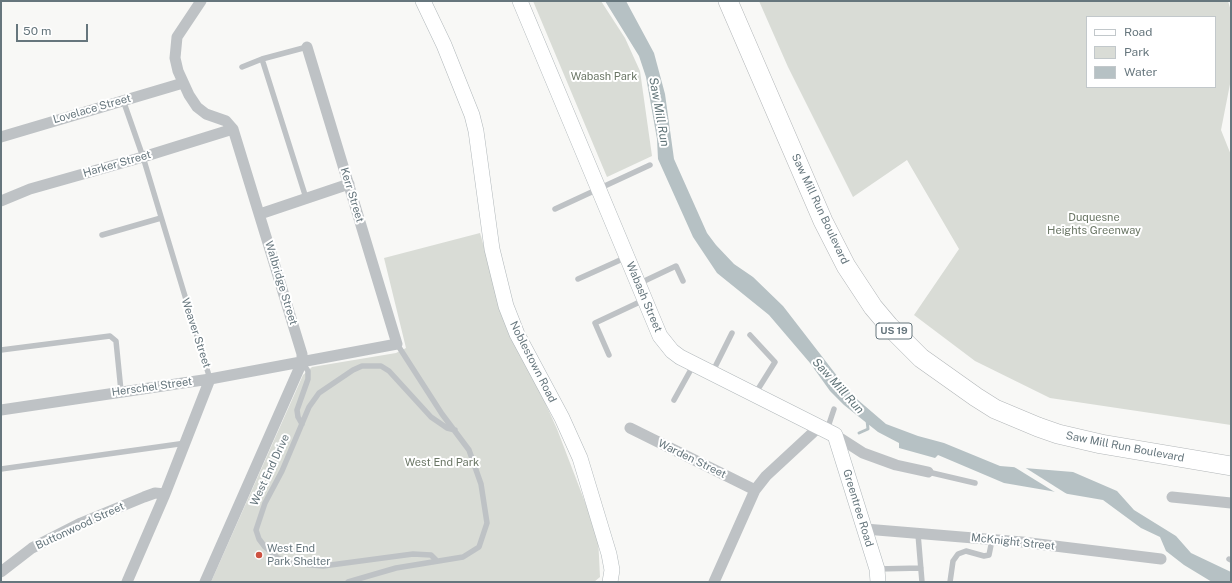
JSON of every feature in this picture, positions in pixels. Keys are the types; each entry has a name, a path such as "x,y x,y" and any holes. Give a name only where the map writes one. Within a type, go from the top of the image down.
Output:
{"highway":[{"name":"Saw Mill Run Boulevard","path":"728,1 824,221 846,266 873,307 889,326 921,358 976,398 1006,414 1058,434 1101,444 1231,466"},
{"name":"Saw Mill Run Boulevard","path":"742,1 835,216 857,260 883,299 924,343 946,362 982,387 1001,398 1042,416 1103,432 1231,454"}],"main road":[{"name":"Noblestown Road","path":"423,1 444,46 473,120 483,175 492,249 506,306 517,334 562,418 580,458 609,554 612,570 610,582"},
{"name":"Wabash Street","path":"520,1 660,336 667,346 680,357 827,430"},
{"name":"Greentree Road","path":"827,430 865,529 878,576"}],"street":[{"path":"201,1 177,37 175,58 183,82 197,107 206,114 226,121 234,129"},
{"name":"Kerr Street","path":"307,47 397,344"},
{"name":"Lovelace Street","path":"1,137 123,100 177,86 183,82"},
{"name":"Harker Street","path":"1,201 30,189 234,129"},
{"name":"Walbridge Street","path":"234,129 302,354 302,362"},
{"path":"260,214 348,184"},
{"name":"Herschel Street","path":"1,410 210,379 397,344"},
{"path":"205,582 302,362"},
{"name":"Weaver Street","path":"127,582 186,443 210,379"},
{"name":"Warden Street","path":"630,428 755,490"},
{"path":"715,582 755,490 766,476 827,430"},
{"name":"Wabash Street","path":"827,430 863,453 896,465 928,472"},
{"name":"Buttonwood Street","path":"1,572 32,548 81,523 144,497 155,494 165,494"},
{"path":"1172,497 1231,504"},
{"name":"McKnight Street","path":"865,529 992,540 1161,559"}],"lane":[{"path":"242,67 262,59 307,47"},
{"path":"262,59 306,198"},
{"name":"Weaver Street","path":"123,100 143,157 210,379"},
{"path":"555,209 650,165"},
{"path":"102,235 161,218"},
{"path":"578,279 627,257"},
{"path":"638,284 676,266 683,281"},
{"path":"608,355 594,323 645,300"},
{"path":"712,373 732,332"},
{"path":"750,335 775,362 755,394"},
{"path":"1,350 100,336 114,338 117,346 121,391"},
{"name":"West End Drive","path":"348,582 380,572 463,557 475,550 482,542 487,523 485,500 469,450 442,414 397,344"},
{"path":"302,362 308,371 308,379 297,410 298,417 302,424"},
{"path":"674,400 694,364"},
{"name":"West End Drive","path":"437,561 431,555 413,554 353,563 306,565 289,563 278,558 265,547 259,539 256,530 259,517 282,472 309,408 327,387 353,370 362,366 381,366 389,371 431,417 446,428 455,430"},
{"path":"827,430 834,409"},
{"path":"1,470 186,443"},
{"path":"928,472 975,483"},
{"path":"918,534 922,582"},
{"path":"950,582 953,561 958,554 966,551 984,556 990,555 992,540"},
{"path":"878,576 921,568"}],"green space":[{"name":"Wabash Park","path":"533,1 601,1 625,38 640,71 652,156 607,177"},
{"name":"Duquesne Heights Greenway","path":"759,1 1228,1 1231,11 1231,79 1221,130 1231,155 1231,425 1050,398 975,361 914,315 959,249 907,160 853,197 788,67"},
{"name":"West End Park","path":"480,233 501,305 557,429 598,536 600,577 594,582 211,582 303,375 312,367 396,353 406,348 384,258"}],"water":[{"name":"Saw Mill Run","path":"605,1 626,1 654,53 665,94 674,159 707,233 734,264 753,277 783,306 851,394 886,424 918,436 944,443 1000,466 1073,472 1117,491 1134,510 1176,536 1191,553 1231,572 1231,582 1212,582 1184,565 1166,551 1160,537 1141,528 1103,500 1004,483 938,455 935,458 899,448 899,443 878,432 844,405 830,391 810,363 769,315 717,273 693,237 658,159 657,139 646,77 639,56"}],"pier":[{"path":"1011,465 1021,465 1070,496 1058,494"}],"waterway":[{"path":"859,433 868,429 867,420"}],"place":[{"name":"West End Park Shelter","path":"259,555"}]}
